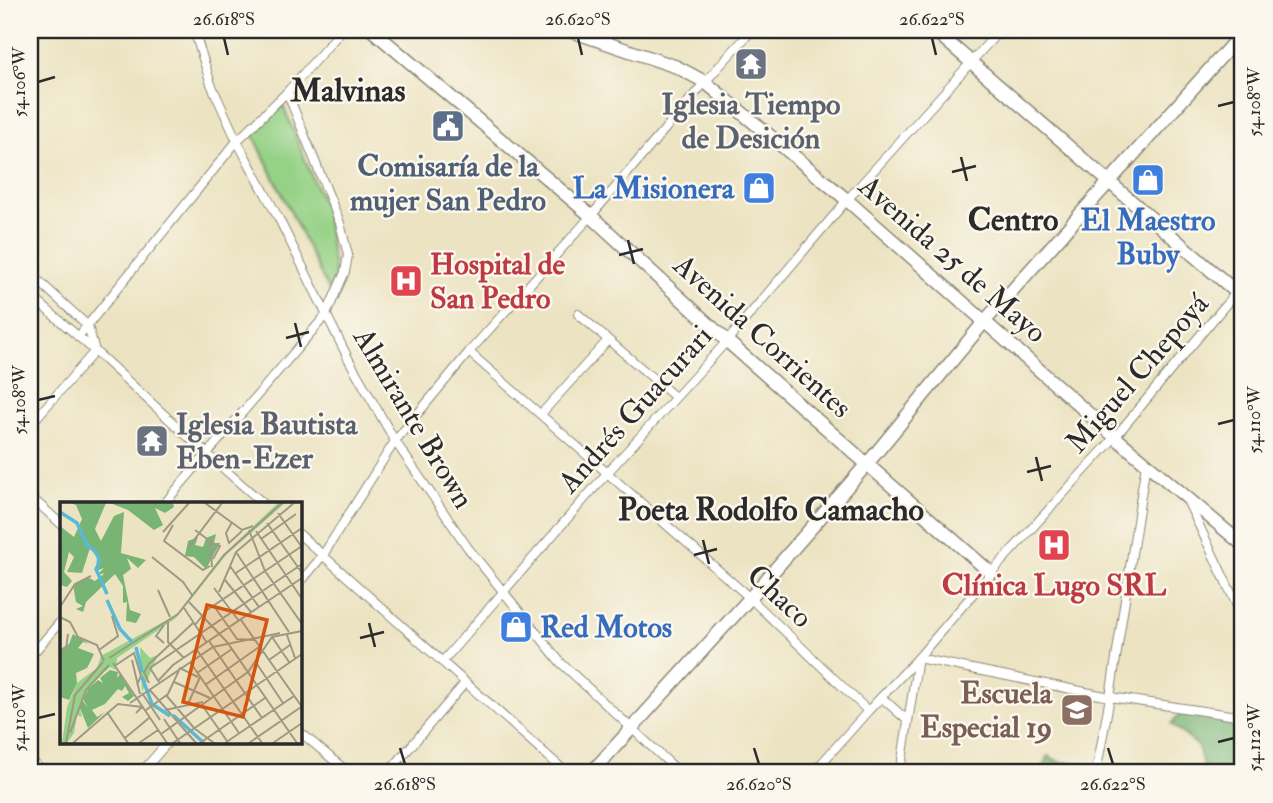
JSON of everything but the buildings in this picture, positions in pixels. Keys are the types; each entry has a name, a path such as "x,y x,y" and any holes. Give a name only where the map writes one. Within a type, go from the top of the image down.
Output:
{"main road":[{"name":"Avenida Corrientes","path":"372,30 591,216 727,341 990,573"},
{"name":"Avenida 25 de Mayo","path":"568,30 677,67 705,82 847,200 1115,437 1243,545"},
{"path":"934,30 1108,182 1241,291"},
{"path":"591,773 750,598 867,464 984,322 1243,32"}],"street":[{"name":"Almirante Brown","path":"194,30 211,83 237,141 350,361 395,441 468,548 561,663 680,773"},
{"path":"78,337 237,141 287,92 342,30"},
{"path":"301,581 323,555 395,441 469,352 752,30"},
{"name":"Andrés Guacurari","path":"442,662 727,341 847,200 1000,30"},
{"path":"166,502 326,315 345,272 348,255 340,223 287,92"},
{"path":"30,274 88,326 95,351"},
{"name":"Miguel Chepoyá","path":"813,773 1115,437 1241,291"},
{"path":"30,295 262,502"},
{"path":"578,314 675,397"},
{"path":"541,414 608,340"},
{"path":"30,425 95,351"},
{"name":"Chaco","path":"469,352 750,598 868,711"},
{"path":"1096,773 1146,463"},
{"path":"1185,495 1243,618"},
{"path":"30,496 60,523"},
{"path":"301,536 567,773"},
{"path":"30,657 60,622"},
{"path":"900,773 918,658 1110,697 1243,717"},
{"path":"388,773 465,683"},
{"path":"881,697 908,721"},
{"path":"301,733 349,773"},
{"path":"141,773 166,744"},
{"path":"30,759 44,773"}],"green space":[{"path":"283,105 325,209 335,276 329,291 253,134"},
{"path":"1185,710 1243,723 1243,773 1204,770 1198,746 1171,724"},
{"path":"1048,756 1059,762 1088,764 1089,773 1042,773"}],"place":[{"name":"Iglesia Tiempo de Desición","path":"751,64"},
{"name":"Comisaría de la mujer San Pedro","path":"448,126"},
{"name":"El Maestro Buby","path":"1148,180"},
{"name":"La Misionera","path":"759,188"},
{"name":"Hospital de San Pedro","path":"406,281"},
{"name":"Iglesia Bautista Eben-Ezer","path":"152,441"},
{"name":"Clínica Lugo SRL","path":"1054,545"},
{"name":"Red Motos","path":"516,627"},
{"name":"Escuela Especial 19","path":"1077,710"}],"district":[{"name":"Malvinas","path":"348,90"},
{"name":"Centro","path":"1013,219"},
{"name":"Poeta Rodolfo Camacho","path":"771,509"}]}
